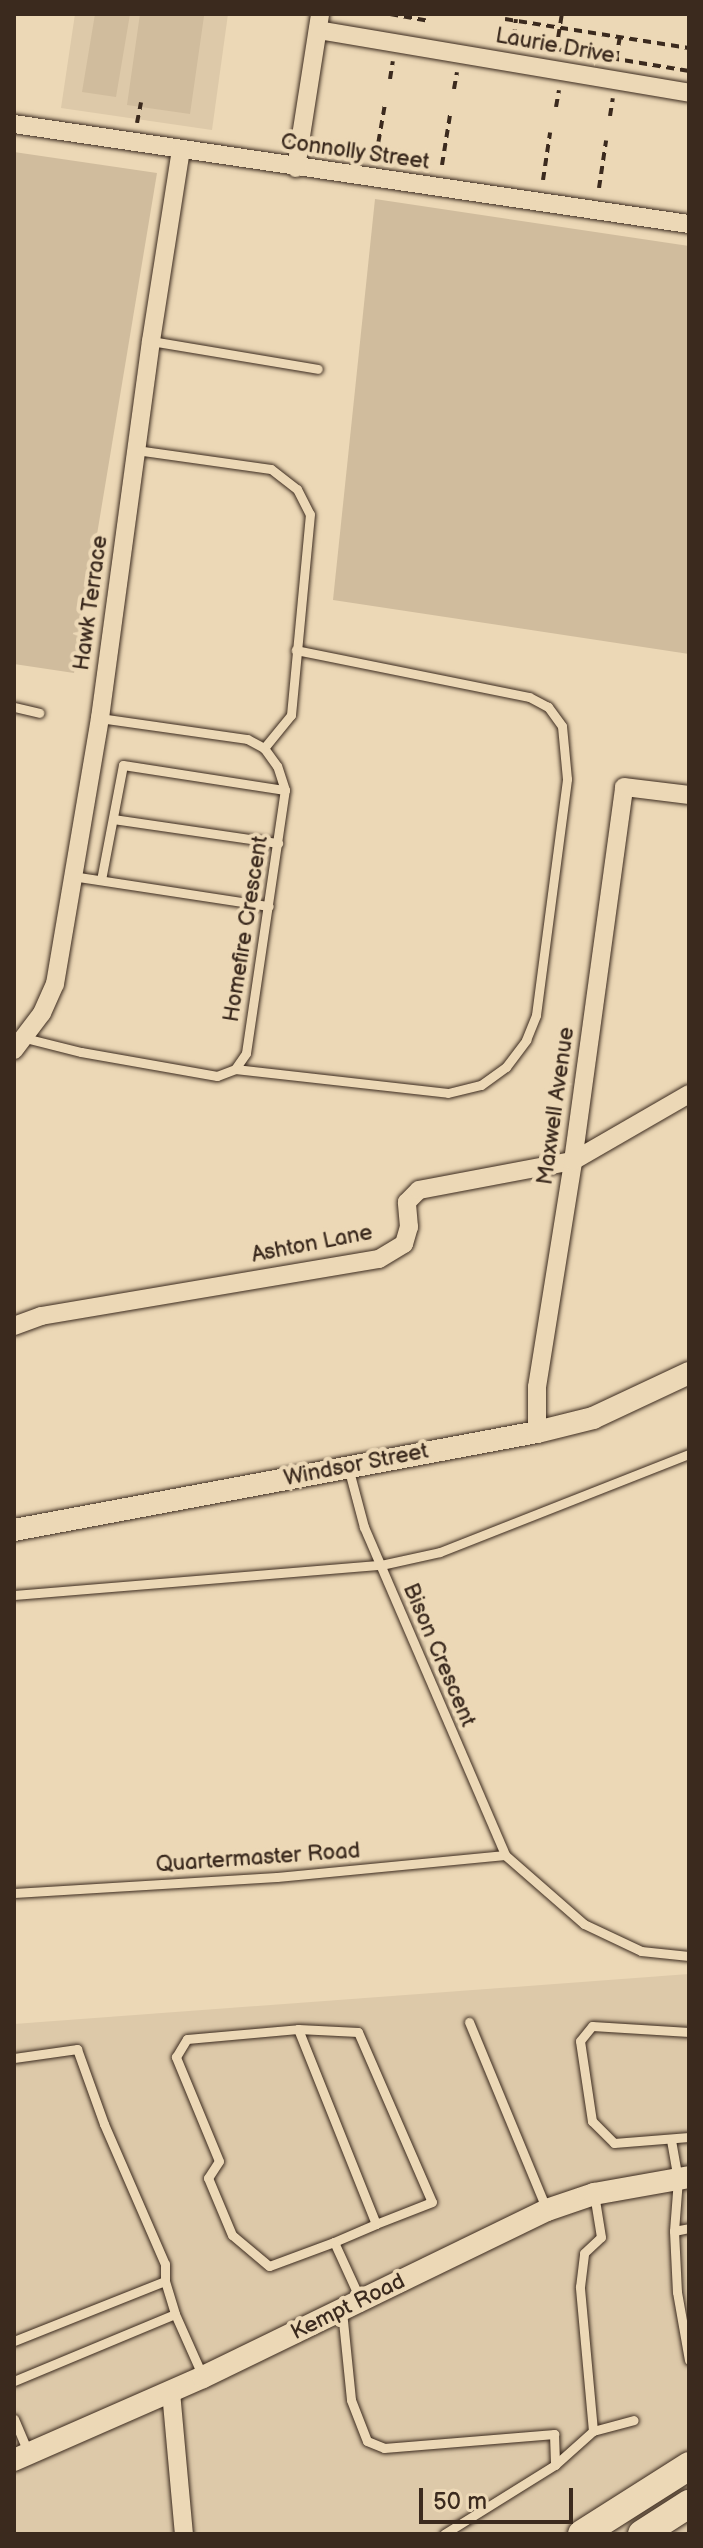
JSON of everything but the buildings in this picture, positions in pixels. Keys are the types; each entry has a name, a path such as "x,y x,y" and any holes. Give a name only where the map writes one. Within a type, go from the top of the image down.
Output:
{"main road":[{"path":"582,2534 689,2466"},
{"path":"642,2534 689,2504"}],"street":[{"name":"Laurie Drive","path":"319,22 552,70 689,93"},
{"path":"296,168 319,22"},
{"name":"Connolly Street","path":"14,124 689,224"},
{"name":"Hawk Terrace","path":"19,1044 42,1013 55,984 100,718 151,341 181,150"},
{"name":"Maxwell Avenue","path":"537,1432 537,1387 573,1161 624,787 689,795"},
{"path":"573,1161 689,1094"},
{"name":"Ashton Lane","path":"14,1326 41,1316 379,1259 404,1244 409,1227 407,1202 419,1190 573,1161"},
{"name":"Windsor Street","path":"14,1530 537,1432 593,1418 689,1373"},
{"name":"Kempt Road","path":"21,2457 203,2377 547,2210 594,2194 683,2178"},
{"path":"171,2392 184,2534"}],"lane":[{"path":"151,341 318,369"},
{"path":"136,450 271,469 297,489 310,514 291,715 264,748"},
{"path":"19,1044 217,1076 235,1069 448,1093 481,1085 506,1067 526,1040 536,1015 567,779 562,726 548,707 529,697 296,650"},
{"path":"14,707 39,713"},
{"path":"100,718 247,739 264,748 277,766 285,790 123,765 101,880"},
{"name":"Homefire Crescent","path":"235,1069 246,1053 285,790"},
{"path":"113,819 278,843"},
{"path":"72,876 269,906"},
{"path":"348,1467 364,1527 381,1565 440,1552 689,1454"},
{"name":"Bison Crescent","path":"14,1595 381,1565 505,1855 584,1924 641,1951 689,1956"},
{"name":"Quartermaster Road","path":"14,1893 277,1877 505,1855"},
{"path":"469,2022 547,2210"},
{"path":"689,2032 592,2026 580,2041 592,2121 614,2143 689,2137"},
{"path":"298,2029 376,2224"},
{"path":"298,2029 358,2032 432,2202 376,2224 269,2266 232,2235 208,2178 219,2161 176,2057 187,2039 298,2029"},
{"path":"14,2058 77,2049 104,2124 165,2264 165,2281 175,2314 203,2377"},
{"path":"671,2140 683,2178 674,2231 677,2292 689,2360"},
{"path":"593,2431 580,2287 584,2253 601,2237 594,2194"},
{"path":"674,2231 689,2228"},
{"path":"334,2242 352,2306 351,2400 367,2441 384,2448 554,2434 555,2465"},
{"path":"14,2341 165,2281"},
{"path":"14,2381 175,2314"},
{"path":"14,2419 21,2457"},
{"path":"444,2534 555,2465 593,2431 634,2420"}],"path":[{"path":"390,14 429,21"},
{"path":"552,70 562,14"},
{"path":"505,19 689,48"},
{"path":"514,37 516,20"},
{"path":"616,59 620,36"},
{"path":"556,49 689,71"},
{"path":"376,156 385,104"},
{"path":"442,165 450,115"},
{"path":"543,180 550,133"},
{"path":"599,188 606,141"}],"shaded area":[{"path":"75,14 228,14 212,130 61,108"},
{"path":"95,14 130,14 116,97 82,92"},
{"path":"140,14 204,16 190,114 127,105"},
{"path":"14,152 157,173 74,673 14,664"},
{"path":"375,199 689,246 689,654 333,600"},
{"path":"689,1974 689,2534 14,2534 14,2024"}]}
